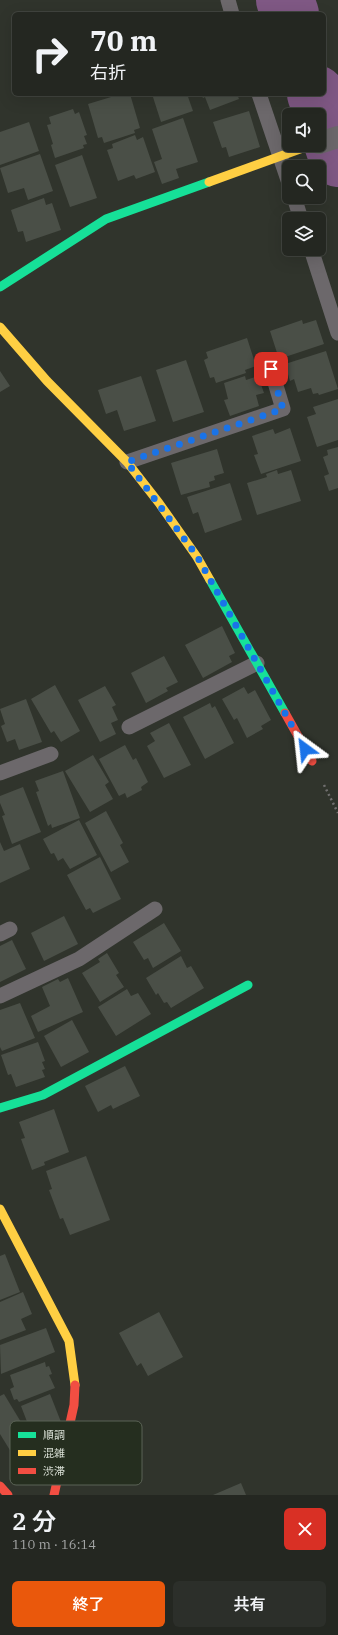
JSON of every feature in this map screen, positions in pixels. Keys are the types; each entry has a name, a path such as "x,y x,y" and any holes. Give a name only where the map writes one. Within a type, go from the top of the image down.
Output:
{"street":[{"path":"326,140 338,137"},
{"path":"0,287 106,219 288,152"},
{"path":"0,327 47,381 127,462 197,556 312,761"},
{"path":"0,1108 43,1095 56,1089 248,985"},
{"path":"0,1209 69,1341 75,1381 74,1406 71,1421"},
{"path":"54,1495 56,1485"},
{"path":"0,1486 8,1495"}],"lane":[{"path":"228,0 231,12"},
{"path":"260,96 285,153 286,160"},
{"path":"313,256 338,333"},
{"path":"127,462 283,409 271,369"},
{"path":"129,727 257,663"},
{"path":"0,774 51,754"},
{"path":"0,996 79,959 155,909"}],"building":[{"path":"114,96 131,96 140,128 134,130 135,133 104,143 102,137 98,138 88,104"},
{"path":"153,96 188,96 193,111 161,122"},
{"path":"202,96 238,96 239,99 210,110 205,97 203,98"},
{"path":"73,109 75,114 79,112 87,135 84,136 87,144 83,145 84,148 55,158 51,145 53,144 47,125 51,124 49,117"},
{"path":"249,111 260,147 229,157 226,147 222,148 213,122"},
{"path":"183,118 198,162 176,169 179,178 162,184 154,162 162,159 152,129"},
{"path":"29,122 39,151 0,165 0,132"},
{"path":"135,135 137,140 143,137 155,172 136,179 134,175 118,181 107,150 113,148 112,144"},
{"path":"40,154 53,191 28,200 24,188 8,193 0,168"},
{"path":"82,155 97,198 70,207 55,165"},
{"path":"44,198 46,205 52,203 61,230 26,242 23,231 18,232 11,210"},
{"path":"302,320 303,324 316,320 324,344 279,359 270,331"},
{"path":"247,338 256,366 245,370 246,373 216,383 214,377 210,378 204,360 208,358 206,352"},
{"path":"326,351 338,389 319,395 318,393 313,394 311,388 298,392 294,379 290,381 285,364"},
{"path":"186,360 204,412 173,422 156,370"},
{"path":"0,371 10,386 0,392"},
{"path":"141,376 156,421 124,431 117,410 106,414 98,390"},
{"path":"245,376 246,380 258,376 264,393 256,395 259,406 230,416 224,400 228,399 224,383"},
{"path":"338,399 338,440 317,447 307,417 316,414 313,407"},
{"path":"290,428 301,461 261,474 254,455 258,454 252,436 273,429 275,434"},
{"path":"338,447 338,488 329,491 324,476 329,474 323,457 328,455 327,450"},
{"path":"217,449 224,473 214,476 215,480 209,482 210,487 181,495 171,463"},
{"path":"277,470 278,474 291,470 301,501 257,515 247,483 267,477 266,474"},
{"path":"230,483 242,520 205,533 198,512 193,514 187,497"},
{"path":"222,626 235,653 229,656 232,662 203,678 185,645"},
{"path":"164,656 178,682 166,688 168,691 146,703 131,673"},
{"path":"55,685 80,731 61,742 54,731 51,733 31,699"},
{"path":"105,686 116,705 112,707 118,720 111,723 116,734 100,742 78,700"},
{"path":"244,687 248,694 255,690 271,720 261,726 263,729 247,738 237,718 234,720 222,699"},
{"path":"26,699 42,742 19,750 15,739 7,742 1,726 5,724 0,709"},
{"path":"210,703 212,708 215,706 234,743 205,759 183,717"},
{"path":"169,723 191,765 164,778 147,746 155,741 150,733"},
{"path":"125,745 133,760 136,758 148,782 141,787 142,790 127,798 125,793 119,796 99,759"},
{"path":"93,755 109,782 105,785 113,799 90,812 65,771"},
{"path":"63,771 80,818 52,828 51,824 48,826 36,792 39,791 35,781"},
{"path":"23,787 41,832 12,844 2,816 5,815 0,803 0,796"},
{"path":"106,811 123,843 120,845 129,862 111,872 85,823"},
{"path":"79,820 97,855 70,869 63,858 58,861 54,853 51,854 43,839"},
{"path":"0,842 4,851 20,844 30,869 0,883"},
{"path":"100,857 121,899 93,913 90,908 86,910 67,875"},
{"path":"64,916 78,944 44,961 31,933"},
{"path":"164,923 181,951 153,968 148,958 144,960 133,942"},
{"path":"12,940 26,969 0,982 0,946"},
{"path":"107,953 119,973 116,975 124,987 100,1002 82,973 100,962 98,959"},
{"path":"181,956 187,968 191,966 204,988 171,1008 167,1002 164,1003 158,993 156,995 146,978"},
{"path":"68,978 83,1012 38,1032 31,1016 50,1006 42,987 58,979 60,982"},
{"path":"127,989 131,996 138,993 151,1014 116,1036 98,1007"},
{"path":"20,1003 35,1038 2,1051 0,1047 0,1010"},
{"path":"72,1020 89,1052 61,1067 44,1036"},
{"path":"38,1042 45,1061 42,1062 45,1069 42,1070 45,1077 16,1087 11,1074 8,1075 1,1055"},
{"path":"125,1066 140,1096 113,1109 111,1105 98,1112 85,1086"},
{"path":"54,1109 69,1152 44,1162 45,1165 32,1170 21,1139 25,1138 19,1122"},
{"path":"86,1156 110,1220 70,1235 63,1218 60,1219 49,1190 52,1189 46,1171"},
{"path":"5,1254 20,1292 0,1300 0,1256"},
{"path":"23,1292 32,1314 21,1319 26,1330 0,1340 0,1302"},
{"path":"159,1312 183,1357 148,1376 141,1363 137,1366 119,1333"},
{"path":"46,1328 55,1352 1,1374 0,1345"},
{"path":"45,1362 46,1367 49,1366 52,1374 49,1375 55,1388 19,1402 17,1399 14,1400 10,1389 14,1387 10,1375"},
{"path":"4,1394 20,1421 10,1421 10,1450 0,1434 0,1396"},
{"path":"50,1394 61,1421 27,1421 21,1406"},
{"path":"241,1483 246,1495 213,1495"}],"waterway":[{"path":"285,0 289,12"},
{"path":"317,96 338,158"}],"traffic: fast":[{"path":"0,287 106,219 209,182"},
{"path":"210,580 285,713"},
{"path":"0,1108 43,1095 248,985"}],"traffic: slow":[{"path":"209,182 292,152"},
{"path":"0,327 47,381 127,462 159,503 197,557 210,580"},
{"path":"0,1209 69,1341 75,1385"}],"traffic: jam":[{"path":"285,713 312,761"},
{"path":"70,1421 74,1405 75,1385"},
{"path":"54,1495 56,1485"},
{"path":"0,1486 8,1495"}],"route":[{"path":"271,369 283,409 127,462 197,556 236,623 305,749"}]}
